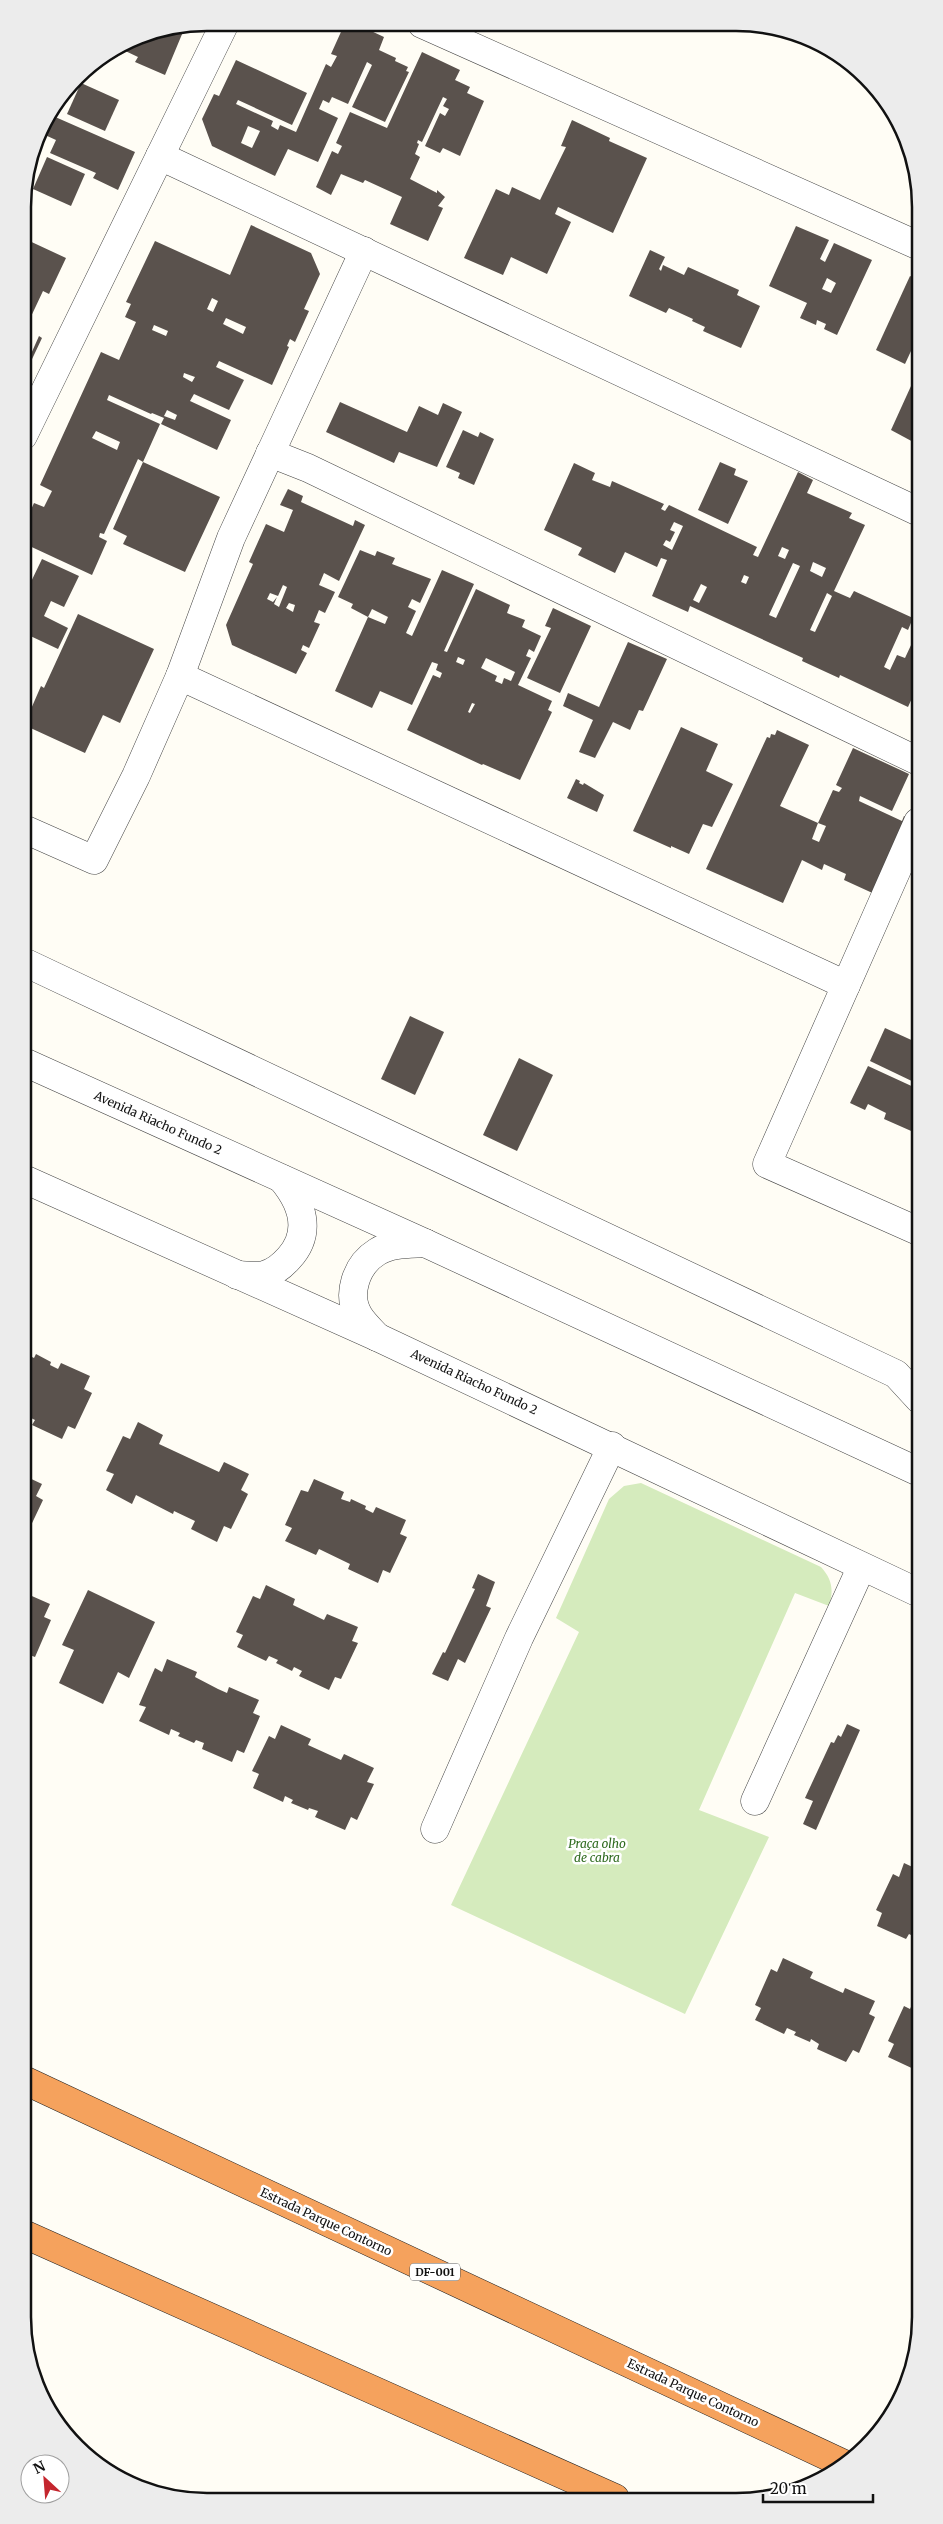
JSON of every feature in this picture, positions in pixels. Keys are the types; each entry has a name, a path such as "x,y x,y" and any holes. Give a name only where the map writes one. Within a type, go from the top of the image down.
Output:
{"highway":[{"name":"Estrada Parque Contorno","path":"31,2083 837,2461"},
{"path":"31,2236 604,2493"}],"street":[{"path":"32,418 222,32"},
{"path":"439,32 912,243"},
{"path":"160,156 912,509"},
{"path":"32,832 94,860 136,776 180,676 231,538 364,251"},
{"path":"270,453 308,468 912,758"},
{"path":"180,676 846,985"},
{"path":"912,836 767,1164 912,1228"},
{"path":"32,966 896,1374 911,1391"},
{"name":"Avenida Riacho Fundo 2","path":"32,1065 426,1243 911,1468"},
{"path":"235,1275 263,1275 272,1272 281,1268 296,1251 304,1230 301,1209 291,1190 282,1179"},
{"name":"Avenida Riacho Fundo 2","path":"32,1182 377,1337 612,1446 861,1568 911,1590"},
{"path":"377,1337 359,1316 353,1299 354,1283 363,1264 377,1252 399,1244 426,1243"},
{"path":"435,1828 519,1638 612,1446"},
{"path":"755,1801 861,1568"}],"green space":[{"name":"Praça olho de cabra","path":"641,1483 821,1567 830,1580 832,1590 829,1606 795,1593 699,1810 769,1837 685,2014 451,1905 579,1632 556,1618 609,1499 624,1486"}],"building":[{"path":"341,32 373,32 384,37 379,50 396,58 395,61 408,67 406,71 409,72 385,122 352,107 372,65 367,62 348,104 332,97 329,103 323,100 319,109 338,118 318,162 288,149 275,176 212,146 202,119 214,94 219,96 236,60 307,93 292,125 238,100 236,104 273,121 271,126 278,130 280,125 296,132 326,64 331,67 337,56 331,54","holes":["248,126 260,131 252,148 241,143"]},
{"path":"182,33 165,75 135,62 138,57 126,51 162,37"},
{"path":"422,52 460,70 455,80 470,87 467,93 484,101 460,156 443,148 440,153 425,146 440,113 445,116 449,109 443,106 447,99 443,97 422,142 418,140 417,143 419,144 415,154 420,157 410,179 437,193 437,190 445,197 438,206 443,208 428,241 390,224 402,197 365,180 363,183 341,174 331,195 316,187 332,151 338,154 342,146 336,143 350,112 387,128"},
{"path":"82,84 119,100 105,131 67,114"},
{"path":"56,117 135,152 118,190 93,178 96,173 50,153 56,140 47,136"},
{"path":"572,120 610,138 609,141 647,158 613,233 558,207 555,214 571,222 547,274 511,257 503,275 464,258 496,189 509,195 512,187 540,200 566,147 561,146"},
{"path":"47,157 85,174 71,206 33,189"},
{"path":"251,225 311,253 320,274 304,309 309,311 295,342 290,339 287,346 289,347 272,385 219,361 216,367 244,380 229,410 194,394 190,401 231,420 217,450 161,424 164,418 109,395 107,400 160,424 143,462 138,459 104,534 100,533 99,537 107,541 92,575 32,547 32,508 34,503 44,507 52,491 40,485 101,352 119,360 136,322 125,317 131,304 126,302 155,241 230,275","holes":["212,298 218,301 213,312 207,309","226,318 246,327 243,334 223,324","154,325 168,331 166,336 152,330","184,373 195,377 192,382 183,377","167,410 177,415 175,420 164,416","96,431 120,442 117,450 92,438"]},
{"path":"796,226 829,240 820,259 825,262 834,243 872,260 837,335 824,329 826,324 817,320 816,325 800,318 807,303 769,286","holes":["827,278 836,283 831,293 822,289"]},
{"path":"32,242 66,258 49,294 43,291 32,314"},
{"path":"650,250 665,257 659,269 661,271 663,265 684,275 688,267 739,290 737,295 760,306 741,348 703,331 705,327 692,321 693,319 669,308 666,313 629,296"},
{"path":"910,276 912,277 912,349 905,364 876,350"},
{"path":"39,336 42,338 32,359 32,352"},
{"path":"911,386 912,441 891,430"},
{"path":"340,402 407,432 419,406 438,415 443,403 462,412 437,467 399,452 394,463 326,432"},
{"path":"463,430 478,437 480,432 494,439 474,485 458,478 460,473 446,467"},
{"path":"143,462 220,497 185,572 123,544 127,536 113,529"},
{"path":"720,462 736,469 734,475 748,481 728,524 698,510"},
{"path":"574,463 595,473 592,480 610,487 612,481 664,504 661,509 665,511 669,505 757,547 753,555 758,557 798,472 813,480 807,493 852,513 849,518 865,525 834,591 850,598 854,591 912,617 908,630 902,627 884,667 890,670 897,655 905,658 912,643 912,699 908,707 840,675 839,678 802,661 803,658 690,606 688,612 652,596 667,560 661,558 657,567 625,552 615,573 578,555 582,548 544,530","holes":["674,522 683,526 672,550 663,545 666,540 670,542 675,532 670,530","782,547 789,550 785,559 778,556","813,562 826,568 822,577 810,571","793,563 800,566 776,618 769,615","744,575 749,577 746,584 741,582","701,584 707,587 699,603 693,600","827,593 832,596 815,632 810,630"]},
{"path":"288,489 303,496 301,502 353,526 355,520 365,525 339,581 324,573 319,585 335,592 325,613 319,610 314,622 320,624 309,648 303,645 301,650 307,653 296,674 232,645 226,625 253,564 249,562 266,524 284,532 293,510 280,505","holes":["283,585 287,587 279,607 274,604 277,597 273,602 267,599 270,593 278,596","289,603 295,605 293,612 286,608"]},
{"path":"360,550 375,556 377,551 395,558 392,564 431,579 420,603 412,599 408,607 416,611 406,633 412,636 442,570 474,584 444,651 447,652 476,589 510,605 507,613 525,620 522,627 541,636 534,652 529,649 526,656 531,658 518,685 552,701 548,710 552,712 520,780 482,765 407,730 433,675 440,678 442,673 436,670 438,664 432,662 412,705 380,691 372,708 335,691 368,617 351,608 353,604 338,597","holes":["372,609 388,617 385,624 368,617","458,657 465,660 463,665 456,662","486,658 515,672 511,681 504,678 502,684 495,681 497,676 481,668","472,703 475,704 470,713 468,712"]},
{"path":"42,559 79,576 64,607 51,601 44,616 68,628 58,649 32,637 32,580"},
{"path":"553,608 591,626 560,693 527,678 551,628 545,626"},
{"path":"78,614 154,649 120,723 103,715 85,753 32,729 32,707 41,686 44,688"},
{"path":"628,642 667,659 643,711 639,710 630,730 613,722 595,758 579,752 593,720 563,706 568,693 599,707"},
{"path":"681,727 718,744 706,771 733,784 712,827 703,824 689,854 633,831"},
{"path":"777,730 809,745 780,806 818,823 833,790 839,792 842,788 836,785 853,748 909,774 892,811 860,796 859,801 902,821 904,816 912,820 912,829 879,896 844,880 846,874 824,864 822,870 802,860 783,903 706,869 767,737 770,738 771,734 775,735","holes":["818,823 826,826 819,842 812,839"]},
{"path":"576,779 580,781 579,783 583,785 584,783 604,795 597,812 567,798"},
{"path":"410,1016 444,1032 415,1095 381,1079"},
{"path":"885,1028 912,1040 912,1081 870,1061"},
{"path":"519,1058 553,1075 517,1151 483,1135"},
{"path":"868,1066 912,1086 912,1131 884,1119 886,1113 868,1104 865,1110 850,1103"},
{"path":"36,1354 51,1362 50,1365 58,1369 61,1363 90,1376 84,1389 92,1393 75,1429 68,1426 62,1439 32,1425 35,1420 31,1418 31,1357 34,1358"},
{"path":"138,1422 163,1435 159,1444 219,1472 224,1462 249,1474 241,1490 248,1494 231,1529 224,1526 217,1542 191,1529 195,1521 174,1511 173,1514 136,1495 132,1504 106,1490 114,1474 106,1471 123,1436 130,1439"},
{"path":"31,1479 42,1484 36,1496 43,1500 31,1525"},
{"path":"314,1479 344,1492 341,1499 350,1502 351,1499 366,1506 365,1509 373,1513 376,1507 406,1520 400,1534 407,1537 390,1573 383,1570 378,1583 348,1569 350,1564 319,1549 316,1555 285,1541 292,1528 285,1525 301,1490 308,1492"},
{"path":"478,1574 495,1582 486,1606 491,1608 465,1663 458,1659 448,1681 432,1674 443,1652 445,1653 475,1589 472,1588"},
{"path":"266,1585 295,1599 293,1605 324,1620 327,1614 358,1627 352,1641 358,1643 341,1679 335,1677 329,1690 299,1676 302,1671 294,1667 292,1671 276,1663 278,1660 269,1656 266,1661 237,1647 243,1635 236,1632 253,1596 260,1599"},
{"path":"88,1590 155,1622 129,1678 118,1672 103,1704 59,1683 74,1650 62,1645"},
{"path":"31,1596 50,1604 44,1617 51,1620 35,1657 31,1656"},
{"path":"167,1659 197,1672 195,1677 218,1689 227,1693 229,1687 259,1700 253,1713 260,1716 244,1753 237,1750 232,1762 202,1749 204,1743 196,1740 194,1743 178,1736 180,1733 171,1729 169,1735 139,1721 146,1707 139,1705 155,1668 162,1672"},
{"path":"847,1724 860,1730 816,1830 803,1824 813,1801 805,1798 831,1742 834,1743 838,1735 841,1737"},
{"path":"281,1725 311,1739 308,1745 341,1760 344,1754 374,1768 367,1782 374,1784 357,1820 351,1817 345,1830 315,1817 318,1811 309,1808 308,1810 291,1803 293,1800 285,1796 283,1802 253,1788 259,1774 252,1771 269,1736 275,1739"},
{"path":"904,1863 911,1866 911,1935 909,1934 906,1939 877,1926 882,1913 876,1910 893,1874 899,1877"},
{"path":"783,1958 813,1972 810,1978 843,1993 845,1988 875,2001 869,2014 875,2017 859,2053 853,2050 846,2062 817,2049 819,2044 811,2039 810,2042 794,2035 796,2032 787,2028 784,2034 755,2020 761,2008 755,2005 771,1969 777,1972"},
{"path":"904,2006 910,2009 911,2007 911,2068 888,2057 894,2044 888,2041"}]}
